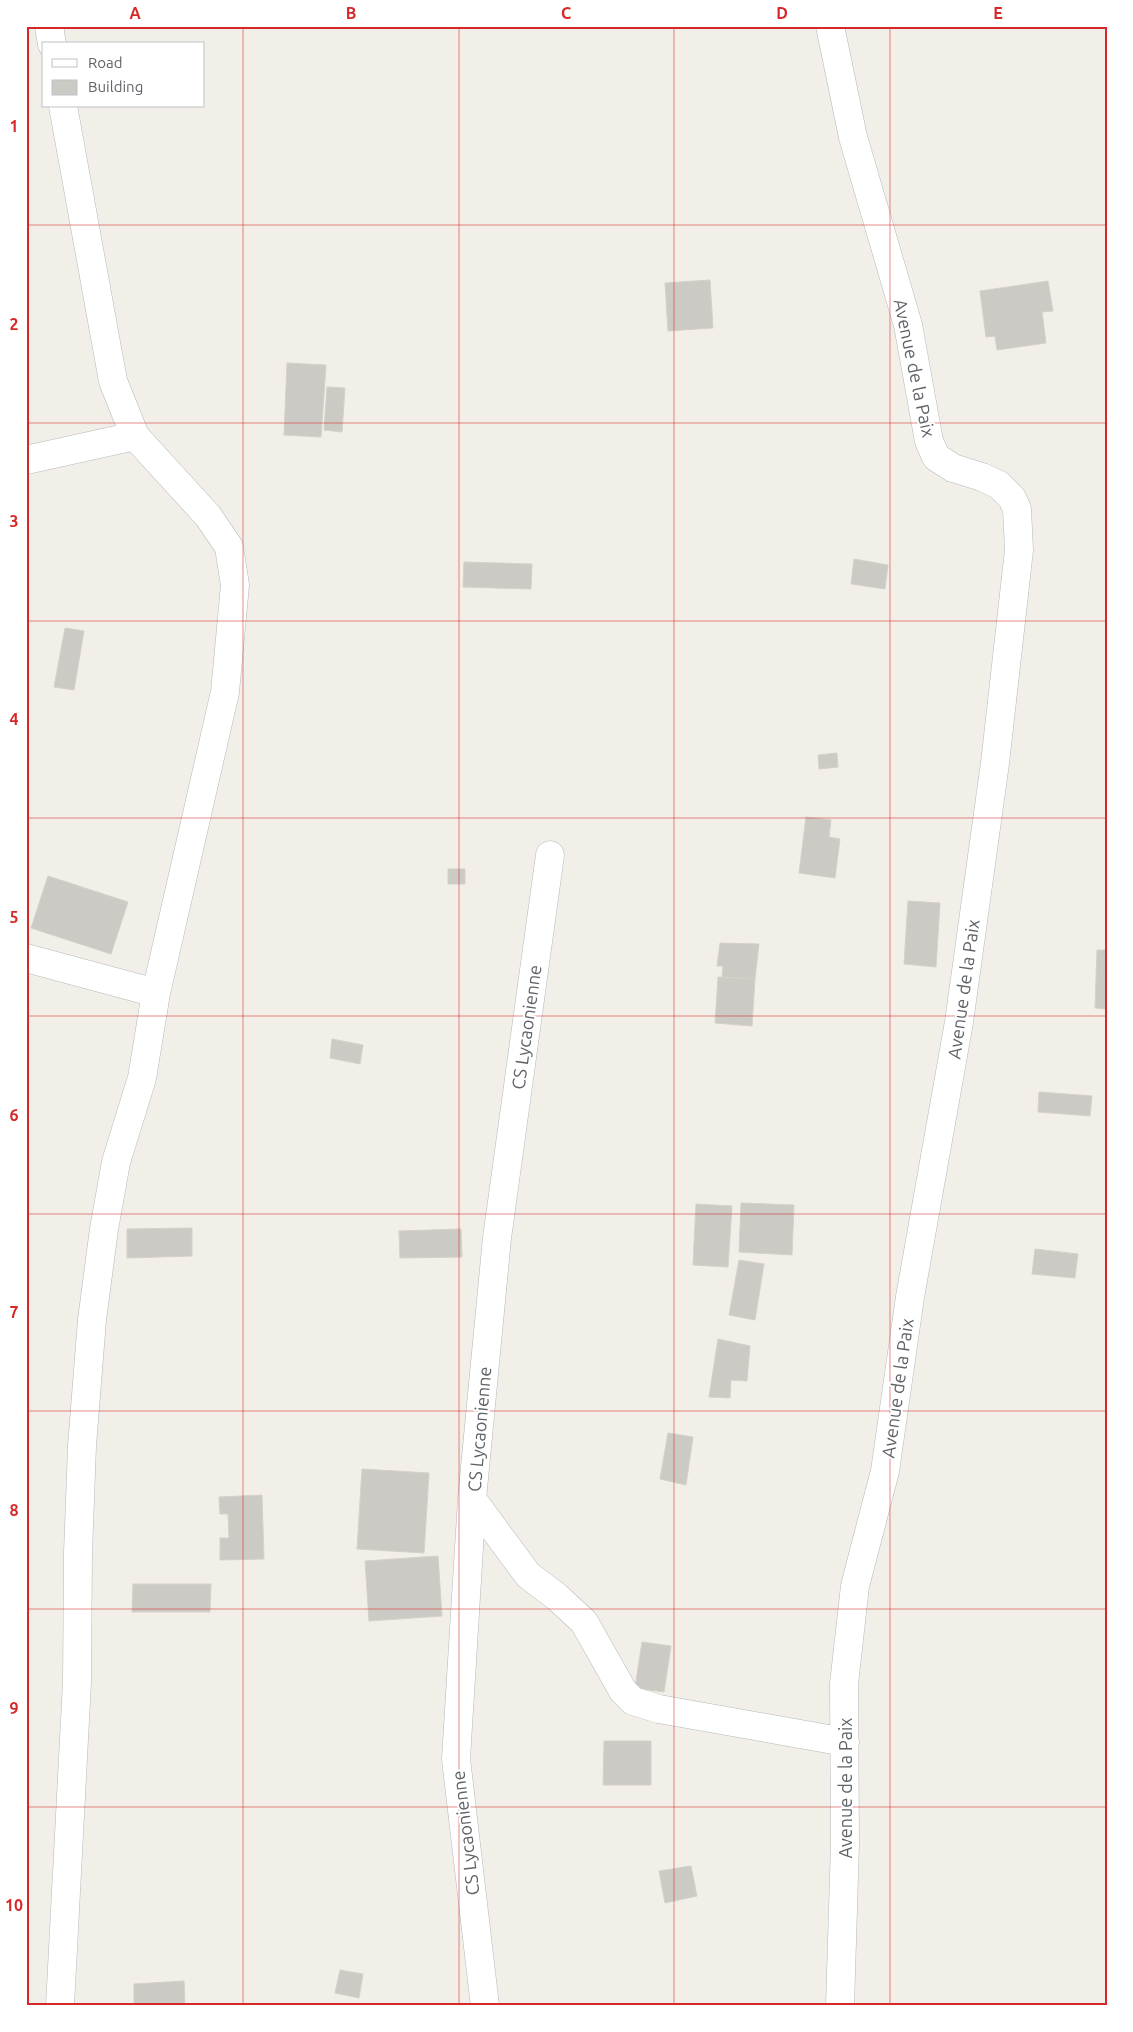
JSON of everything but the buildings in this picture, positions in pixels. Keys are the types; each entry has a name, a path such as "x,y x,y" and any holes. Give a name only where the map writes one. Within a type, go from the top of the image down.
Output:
{"street":[{"path":"49,26 52,42"},
{"name":"Avenue de la Paix","path":"830,26 853,137 908,325 929,441 936,457 953,468 982,477 999,485 1012,498 1017,509 1019,550 994,763 959,1022 910,1297 885,1471 855,1586 844,1684 846,1844 840,2006"},
{"path":"60,2006 77,1682 78,1553 82,1446 92,1320 104,1229 116,1162 142,1078 156,993 226,692 235,585 229,547 208,516 135,436 113,381 63,108"},
{"path":"26,460 135,436"},
{"name":"CS Lycaonienne","path":"485,2006 456,1759 472,1499 497,1238 550,855"},
{"path":"26,958 156,993"},
{"path":"472,1499 528,1575 557,1597 584,1622 623,1691 633,1701 659,1708 845,1742"}]}
